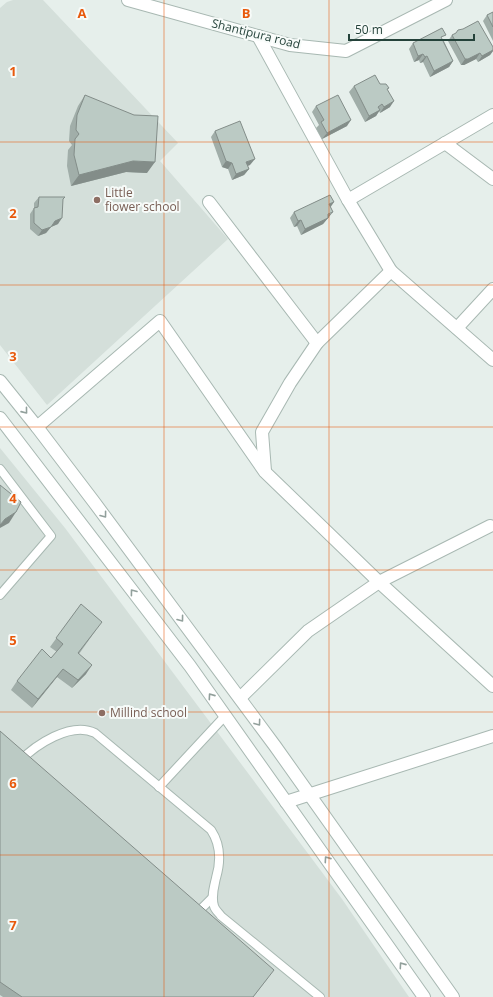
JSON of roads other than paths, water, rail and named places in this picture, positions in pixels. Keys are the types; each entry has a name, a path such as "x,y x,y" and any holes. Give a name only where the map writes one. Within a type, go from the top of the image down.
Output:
{"street":[{"name":"Shantipura road","path":"128,0 290,45 346,52 446,0"},
{"path":"258,36 348,200 391,271 493,360"},
{"path":"348,200 493,115"},
{"path":"445,143 493,179"},
{"path":"209,202 317,343"},
{"path":"265,472 262,432 290,383 317,343 391,271"},
{"path":"457,328 493,289"},
{"path":"37,427 160,321 265,472 379,582 493,686"},
{"path":"0,381 37,427 240,698 310,794 453,997"},
{"path":"0,418 185,660 424,997"},
{"path":"240,698 308,631 379,582 490,526"},
{"path":"286,802 493,736"}],"lane":[{"path":"0,469 51,536 0,595"},
{"path":"159,787 225,716"},
{"path":"15,765 32,751 54,737 74,729 88,730 95,733 212,830 217,838 219,849 219,860 212,898 214,907 221,916 320,997"},
{"path":"192,918 212,898"}],"place":[{"name":"Little fiower school","path":"97,200"},
{"name":"Millind school","path":"102,713"}]}
